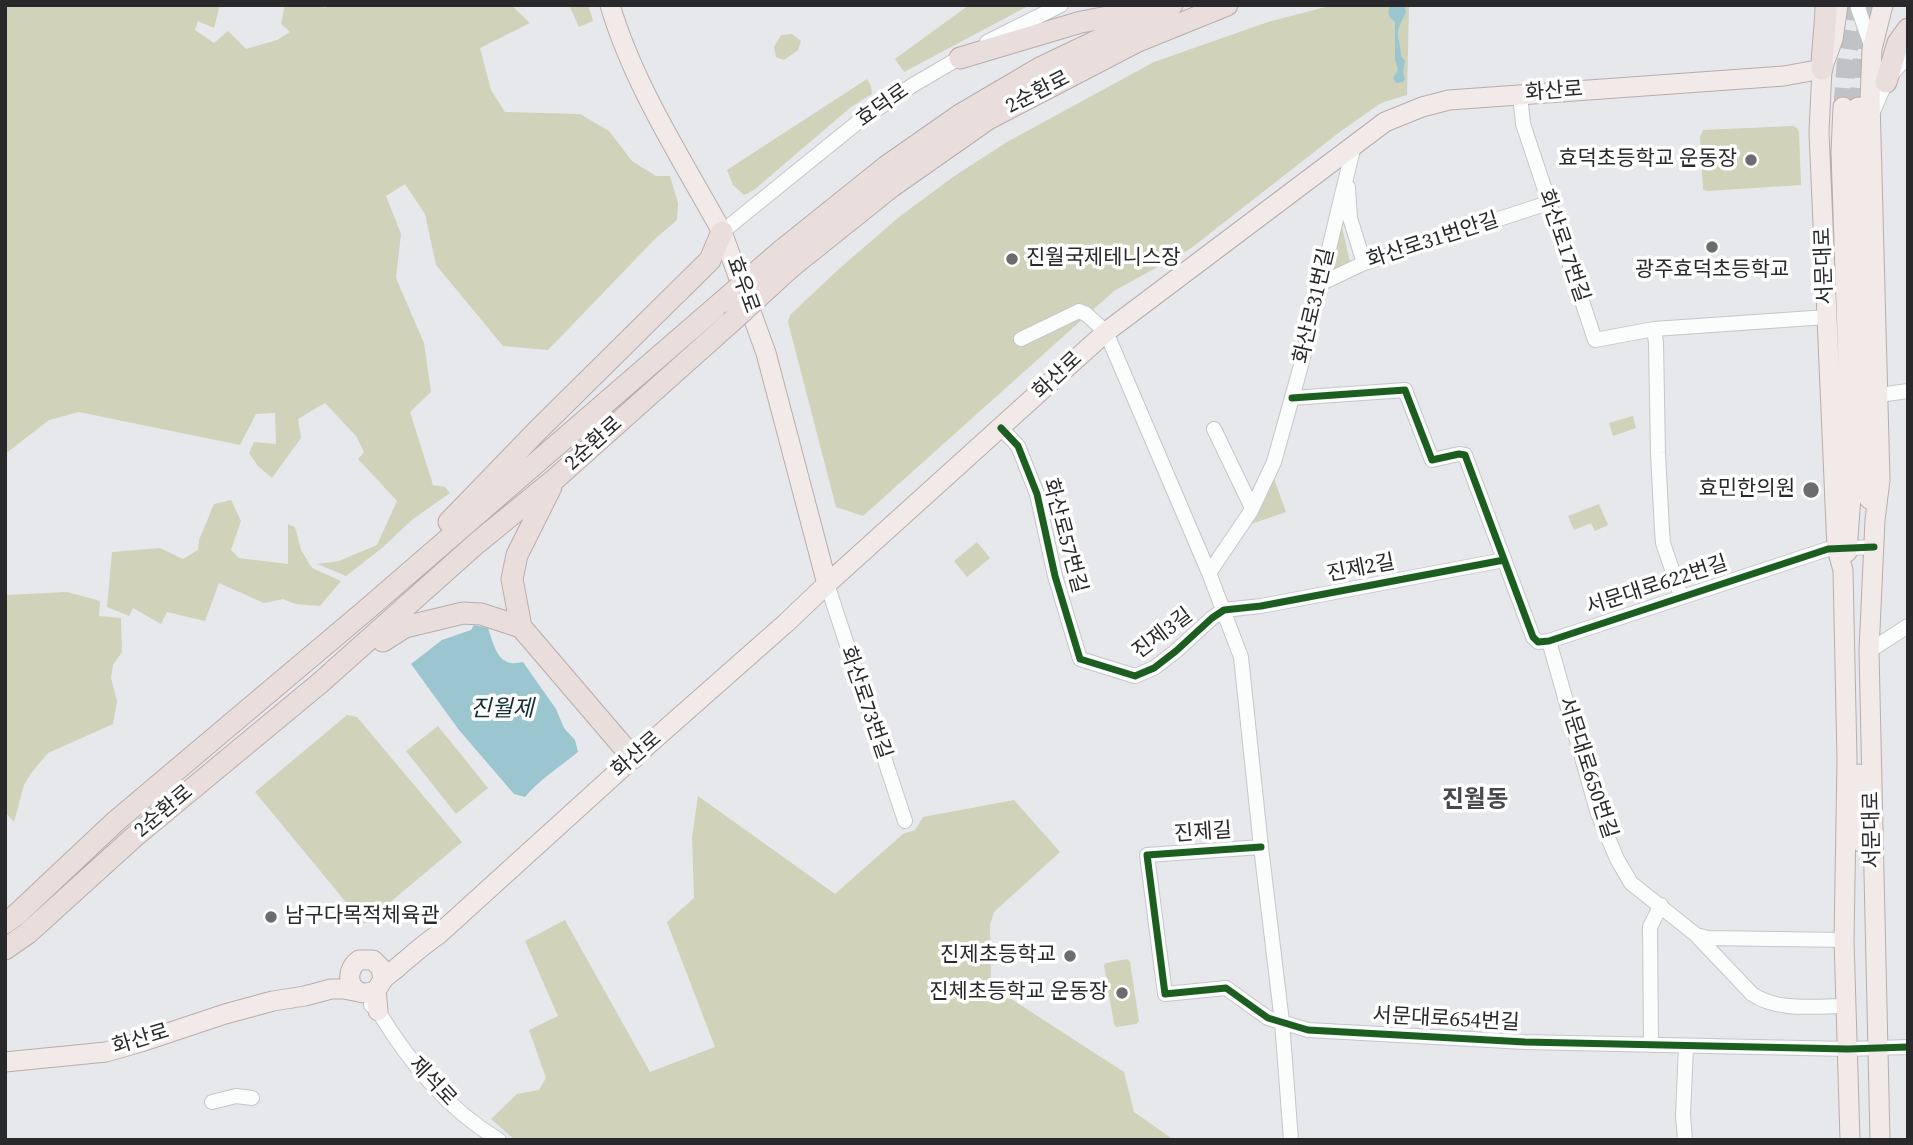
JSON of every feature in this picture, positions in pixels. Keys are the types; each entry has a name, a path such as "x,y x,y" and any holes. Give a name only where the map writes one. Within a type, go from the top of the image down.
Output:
{"highway":[{"name":"2순환로","path":"5,923 16,916 116,821 365,611 722,302 988,119 1138,41 1227,5"},
{"path":"1822,69 1826,5"},
{"path":"960,58 1081,22 1171,6"},
{"name":"2순환로","path":"5,949 28,933 134,837 320,682 477,543 554,480 731,322 786,259 887,166 960,115 1040,68 1171,6"},
{"path":"1886,82 1898,43 1908,29"},
{"path":"365,611 537,431 710,260 722,232"},
{"path":"517,625 512,579 517,555 554,480"},
{"path":"320,682 405,627 463,613 481,614 517,625 633,758"}],"main road":[{"name":"효우로","path":"610,5 641,85 722,232 766,353 827,584"},
{"name":"서문대로","path":"1838,5 1833,39 1822,69 1819,132 1827,317 1843,570 1847,760 1844,940 1850,1140"},
{"name":"서문대로","path":"1842,549 1852,482 1841,152 1857,110 1870,100 1872,49 1883,5"},
{"name":"화산로","path":"374,981 447,926 777,632 1105,332 1396,116 1434,103 1520,94 1784,76 1822,69"},
{"name":"서문대로","path":"1857,110 1879,396 1880,480 1875,520 1869,651 1880,1140"},
{"name":"서문대로","path":"1857,110 1863,421 1867,491 1875,520"},
{"path":"1847,760 1859,774 1867,997 1873,996 1875,977"},
{"path":"273,1001 286,993 321,983 350,969 363,959 373,960 378,1011"},
{"path":"350,969 351,985 374,981"},
{"path":"273,1001 374,981"},
{"name":"화산로","path":"5,1062 106,1052 273,1001"}],"street":[{"name":"효덕로","path":"722,232 858,122 913,85 989,41 1060,5"},
{"path":"1859,5 1872,49"},
{"path":"1857,110 1908,57"},
{"name":"화산로17번길","path":"1520,94 1523,124 1595,340 1654,329 1827,317"},
{"name":"화산로31번길","path":"1209,573 1252,508 1275,462 1354,145"},
{"path":"1348,168 1350,218 1364,262"},
{"name":"화산로31번안길","path":"1320,284 1364,262 1549,203"},
{"path":"1021,339 1079,311 1105,332"},
{"path":"1654,329 1663,543 1681,596"},
{"name":"진제길","path":"1105,332 1209,573 1243,668 1261,847 1147,855"},
{"path":"1292,398 1405,390 1432,460 1465,455 1533,637 1538,642 1549,641"},
{"path":"1879,396 1908,391"},
{"name":"화산로57번길","path":"1001,428 1018,446 1037,494 1055,576 1080,659"},
{"path":"1214,429 1252,508"},
{"name":"서문대로622번길","path":"1549,641 1828,549 1874,547"},
{"name":"진제2길","path":"1224,610 1261,606 1504,559"},
{"name":"화산로73번길","path":"827,584 905,821"},
{"name":"진제3길","path":"1080,659 1135,676 1145,673 1176,651 1224,610"},
{"path":"1869,651 1908,626"},
{"name":"서문대로650번길","path":"1549,641 1598,814 1617,859 1631,883 1696,934 1759,999 1786,1006 1847,1006"},
{"path":"1261,847 1282,1023 1291,1140"},
{"name":"서문대로654번길","path":"1147,855 1165,994 1226,988 1268,1018 1308,1030 1525,1042 1686,1047 1908,1047"},
{"path":"1651,1045 1650,927 1661,905"},
{"path":"1696,934 1708,938 1844,940"},
{"name":"제석로","path":"378,1011 416,1067 439,1093 481,1129 499,1140"},
{"path":"1685,1140 1683,1115 1686,1047"},
{"path":"212,1102 236,1096 252,1098"}],"green space":[{"path":"5,5 220,5 214,28 198,21 195,30 214,43 228,31 246,49 277,40 290,32 281,24 285,5 320,5 325,8 327,5 511,5 530,23 480,48 491,90 505,112 580,114 609,131 632,161 656,176 670,176 678,203 677,220 656,238 548,350 503,346 436,265 425,214 405,184 386,196 401,234 396,278 424,343 431,392 410,412 433,485 445,487 450,493 413,519 346,576 317,564 339,561 377,545 397,501 358,459 364,452 356,436 325,403 298,419 301,438 272,478 258,466 249,453 254,442 276,444 275,413 256,414 240,445 79,412 49,420 5,454"},
{"path":"569,5 588,5 593,21 579,27"},
{"path":"969,5 1030,5 904,72 895,59"},
{"name":"진월국제테니스장","path":"1333,5 1409,5 1407,95 1381,103 1190,249 1114,291 863,516 836,507 788,322 790,315 899,217 1007,142 1154,62 1268,22"},
{"path":"792,34 801,41 798,50 784,60 776,57 774,47 781,35"},
{"path":"867,79 872,94 851,107 754,190 744,195 733,185 727,170"},
{"name":"효덕초등학교 운동장","path":"1793,126 1799,132 1801,185 1707,191 1703,189 1700,137 1703,130"},
{"path":"1340,219 1350,262 1334,270 1333,259"},
{"path":"1633,416 1636,428 1613,436 1609,423"},
{"path":"1272,473 1286,512 1248,525"},
{"path":"231,500 241,521 231,550 239,558 288,564 288,524 295,527 301,550 312,568 341,581 320,606 295,604 283,599 264,603 219,583 205,621 167,612 161,624 133,608 129,616 107,607 112,552 160,548 183,559 198,550 199,540 214,504"},
{"path":"1599,504 1608,525 1595,531 1591,523 1574,530 1568,516"},
{"path":"977,542 990,558 967,577 954,561"},
{"path":"1633,581 1639,597 1599,611 1594,595"},
{"path":"67,592 100,601 99,616 121,618 122,652 113,665 111,678 117,701 113,724 48,753 24,785 14,822 5,812 5,595"},
{"path":"347,715 357,717 462,842 364,924 255,792"},
{"path":"438,726 488,788 456,814 406,751"},
{"path":"698,796 835,894 903,834 915,830 923,817 1014,800 1060,852 994,912 990,925 991,986 1124,1072 1134,1112 1174,1140 515,1140 491,1119 517,1094 539,1090 546,1078 529,1030 558,1016 525,941 565,920 650,1072 715,1047 667,922 694,898 692,837"},
{"name":"진체초등학교 운동장","path":"1127,959 1130,962 1139,1021 1136,1024 1116,1027 1104,965"}],"water":[{"path":"1391,5 1404,5 1406,12 1398,33 1401,56 1405,61 1405,79 1396,83 1393,78 1398,70 1395,60 1395,22 1388,12"},
{"name":"진월제","path":"474,625 488,628 495,649 502,658 511,663 523,662 556,709 564,728 575,740 578,752 525,797 514,794 459,730 411,664 442,640 471,630"}],"tunnel":[{"path":"1843,107 1855,5"},
{"path":"1858,107 1864,41 1871,5"}],"cycle path":[{"path":"1292,398 1405,390 1432,460 1465,455 1533,637 1538,642 1549,641 1828,549 1874,547"},
{"path":"1001,428 1018,446 1037,494 1055,576 1080,659 1135,676 1154,668 1224,610 1261,606 1504,560"},
{"path":"1261,847 1147,855 1165,994 1226,988 1268,1018 1308,1030 1525,1042 1848,1049 1908,1047"}],"place":[{"name":"효덕초등학교 운동장","path":"1751,160"},
{"name":"광주효덕초등학교","path":"1712,247"},
{"name":"진월국제테니스장","path":"1012,259"},
{"name":"효민한의원","path":"1811,490"},
{"name":"남구다목적체육관","path":"271,917"},
{"name":"진제초등학교","path":"1070,956"},
{"name":"진체초등학교 운동장","path":"1122,993"}],"district":[{"name":"진월동","path":"1475,801"}]}
